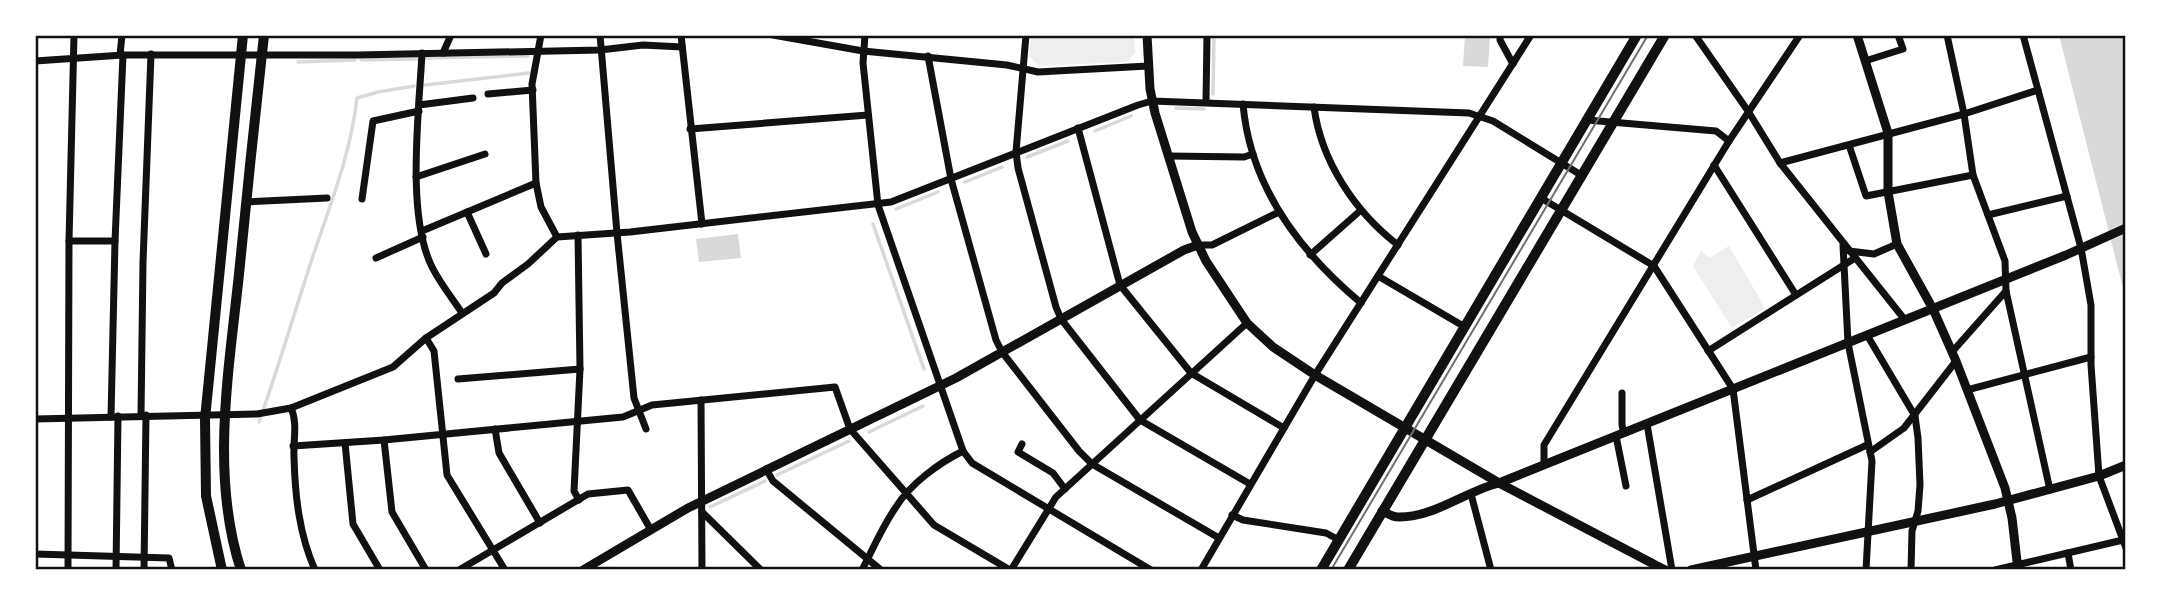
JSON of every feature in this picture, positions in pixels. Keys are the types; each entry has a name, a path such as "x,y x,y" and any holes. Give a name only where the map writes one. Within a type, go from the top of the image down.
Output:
{"main road":[{"path":"222,570 206,496 205,414 243,35"},
{"path":"241,570 225,500 223,461 264,35"},
{"path":"1321,570 1637,35"},
{"path":"1348,570 1665,35"}],"street":[{"path":"68,570 69,241 74,35"},
{"path":"116,570 115,241 122,35"},
{"path":"443,53 452,35"},
{"path":"541,35 533,90 537,183 541,207 556,237"},
{"path":"600,35 634,398 646,429"},
{"path":"681,35 702,224"},
{"path":"773,35 863,51 1007,65 1038,72 1148,66"},
{"path":"864,35 868,115 878,205 963,451 972,463 1151,570"},
{"path":"1026,35 1016,152 1018,168 1061,319 1140,420 1250,484"},
{"path":"1147,35 1152,101 1198,245 1247,323 1273,347 1315,375 1499,484 1665,570"},
{"path":"1206,102 1207,35"},
{"path":"1500,35 1513,64"},
{"path":"1200,570 1315,375 1531,35"},
{"path":"1695,35 1748,111 1780,163 1905,320"},
{"path":"1544,464 1544,445 1714,165 1800,35"},
{"path":"1857,35 1888,134 1888,192 1897,244 1933,309 1954,357 2009,501 2017,567"},
{"path":"1865,61 1903,49 1898,35"},
{"path":"1947,35 1964,114 1973,175 2005,261 2006,291 2050,490"},
{"path":"1995,570 2068,553 2125,544 2099,475 2091,357 2091,305 2081,248 2023,35"},
{"path":"35,61 151,54 538,52 600,50 643,44 682,47"},
{"path":"422,53 416,177 422,234 432,267 462,313"},
{"path":"144,570 143,262 151,54"},
{"path":"928,56 951,179 996,340 1002,352 1092,464 1219,538"},
{"path":"488,94 533,90"},
{"path":"1780,163 1964,114 2038,90"},
{"path":"362,199 373,121 419,108 472,98"},
{"path":"35,419 278,412 393,367 426,338 494,293 556,237 878,205 1152,101 1469,113 1493,121 1581,175"},
{"path":"1243,104 1245,125 1253,154 1266,189 1279,212 1310,255 1333,280 1361,303"},
{"path":"1314,107 1324,148 1337,173 1362,210 1381,232 1398,245"},
{"path":"690,129 868,115"},
{"path":"1587,120 1716,131 1729,141"},
{"path":"1078,128 1120,285 1191,373 1284,428"},
{"path":"1849,145 1866,196 1973,175"},
{"path":"416,177 485,154"},
{"path":"1169,156 1244,157 1253,154"},
{"path":"1714,165 1796,295"},
{"path":"376,258 467,212 537,183"},
{"path":"1989,215 2067,196"},
{"path":"246,202 327,198"},
{"path":"1541,198 1654,266 1732,389 1756,570"},
{"path":"1310,255 1362,210"},
{"path":"467,212 485,254"},
{"path":"583,570 702,501 941,386 1184,250 1212,244 1279,212"},
{"path":"1382,511 1395,517 1418,514 1471,495 1483,487 1499,484 2126,228"},
{"path":"578,235 580,369 574,491 579,500"},
{"path":"69,241 115,241"},
{"path":"1842,242 1848,343 1872,461 1866,570"},
{"path":"1849,251 1874,254 1897,244"},
{"path":"1865,269 1874,254"},
{"path":"1708,351 1855,258"},
{"path":"1378,276 1465,327"},
{"path":"1747,500 1868,448 1904,428 1954,357 2006,291"},
{"path":"293,446 624,417 652,405 835,387 850,429 934,525 1010,570 1047,508 1065,489 1247,323"},
{"path":"1867,335 1915,416 1919,438 1920,485 1912,531 1910,570"},
{"path":"426,338 434,351 447,475 505,570"},
{"path":"1967,390 2091,357"},
{"path":"458,379 580,369"},
{"path":"1622,393 1620,434 1626,486"},
{"path":"701,400 702,570"},
{"path":"291,408 295,417 293,446 299,516 315,570"},
{"path":"1647,424 1672,570"},
{"path":"495,429 499,453 540,523"},
{"path":"384,440 392,512 426,570"},
{"path":"345,443 353,524 380,570"},
{"path":"1022,444 1018,452 1053,473 1065,489"},
{"path":"862,570 897,504 948,458 963,451"},
{"path":"1691,570 2009,501 2126,465"},
{"path":"766,469 773,481 881,570"},
{"path":"459,570 588,494 628,490 651,530"},
{"path":"1471,495 1491,570"},
{"path":"702,512 761,570"},
{"path":"1232,515 1243,520 1326,533 1339,541"},
{"path":"2068,553 2071,570"},
{"path":"35,554 169,558 172,570"}],"shaded area":[{"path":"1031,35 1134,35 1135,53 1127,62 1039,66 1029,56"},
{"path":"1465,35 1490,35 1488,67 1463,66"},
{"path":"2059,35 2126,35 2126,305 2125,296"},
{"path":"738,234 741,258 699,262 696,239"},
{"path":"1729,246 1765,308 1732,328 1693,266 1701,250 1709,258"}],"waterway":[{"path":"1213,94 1214,35"},
{"path":"426,58 528,56"},
{"path":"361,60 417,59"},
{"path":"298,62 355,60"},
{"path":"425,85 529,73"},
{"path":"259,422 340,177 357,98 414,86"},
{"path":"1176,108 1204,109"},
{"path":"1095,131 1131,116"},
{"path":"1027,157 1068,141"},
{"path":"965,182 1002,167"},
{"path":"896,209 938,192"},
{"path":"873,224 924,369"},
{"path":"869,432 923,406"},
{"path":"777,475 849,441"},
{"path":"710,507 765,481"}],"tram line":[{"path":"1331,570 1648,35"}]}
